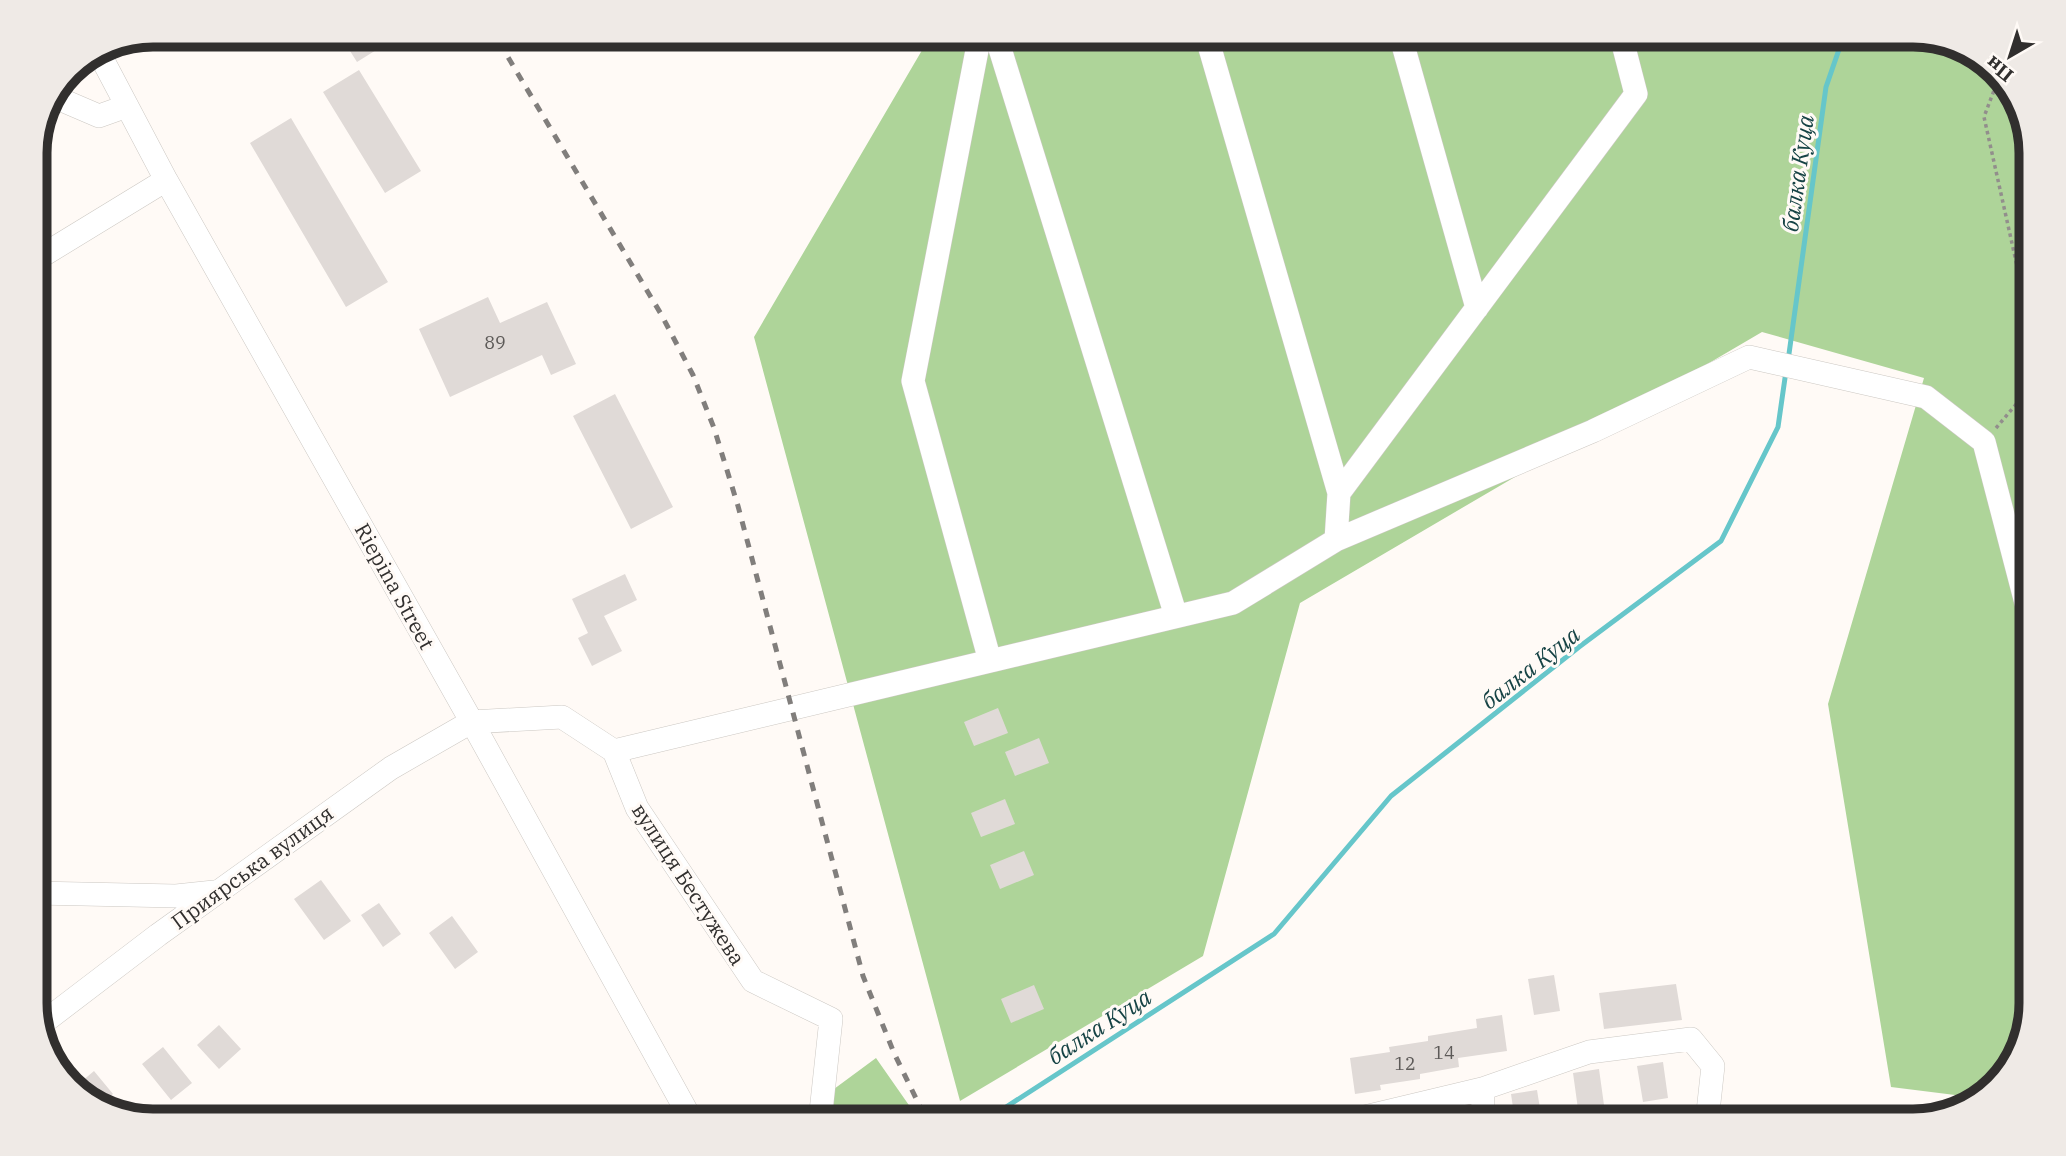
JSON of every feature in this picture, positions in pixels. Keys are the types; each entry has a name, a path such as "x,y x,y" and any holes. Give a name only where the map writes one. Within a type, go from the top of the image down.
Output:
{"street":[{"path":"978,47 913,381 990,661"},
{"path":"999,47 1176,616"},
{"path":"1210,47 1339,493 1336,540"},
{"path":"1404,47 1476,308"},
{"path":"1339,493 1636,94 1624,47"},
{"name":"Riepina Street","path":"103,60 166,180 685,1109"},
{"path":"62,100 99,116 127,106"},
{"path":"47,253 166,180"},
{"path":"471,722 562,717 614,751 1233,603 1336,540 1592,431 1749,357 1926,397 1984,442 2019,576"},
{"name":"Приярська вулиця","path":"48,1020 218,891 391,768 471,722"},
{"name":"вулиця Бестужева","path":"614,751 637,808 753,981 831,1019 821,1109"},
{"path":"47,893 176,897 218,891"},
{"path":"1398,1109 1482,1089 1589,1052 1691,1039 1713,1066 1708,1109"},
{"path":"1482,1089 1483,1109"}],"path":[{"path":"1994,91 1984,117 2019,275"},
{"path":"1984,442 2019,401"}],"green space":[{"path":"924,47 1913,47 1940,51 1966,61 1975,68 1975,91 1999,91 2013,119 2019,146 2019,1003 2011,1043 2005,1056 1988,1078 1964,1096 1891,1087 1828,704 1924,378 1762,332 1300,603 1203,956 960,1101 754,337"},
{"path":"876,1058 912,1109 833,1109 834,1089"}],"building":[{"path":"348,47 381,47 357,62"},
{"path":"359,70 421,171 385,193 323,92"},
{"path":"291,118 388,282 346,307 250,143"},
{"path":"488,297 500,323 547,302 576,364 551,375 542,355 450,397 419,329"},
{"path":"615,394 673,507 631,529 573,416"},
{"path":"625,574 637,600 604,616 622,651 592,666 578,638 588,633 572,599"},
{"path":"998,708 1008,733 974,746 964,722"},
{"path":"1039,738 1049,763 1015,776 1005,752"},
{"path":"1005,799 1015,824 981,837 971,813"},
{"path":"1024,851 1034,875 1000,889 990,865"},
{"path":"321,880 351,921 324,940 294,899"},
{"path":"379,903 401,934 383,947 361,915"},
{"path":"452,916 478,952 455,969 429,933"},
{"path":"1554,975 1560,1011 1534,1015 1528,979"},
{"path":"1676,984 1682,1020 1604,1029 1599,993"},
{"path":"1034,985 1044,1009 1011,1023 1001,999"},
{"path":"1502,1015 1507,1051 1458,1058 1459,1067 1420,1074 1420,1079 1380,1085 1381,1090 1355,1094 1350,1058 1390,1052 1389,1047 1428,1041 1428,1036 1477,1028 1476,1019"},
{"path":"219,1025 241,1049 219,1069 197,1045"},
{"path":"163,1047 192,1083 171,1100 142,1064"},
{"path":"1663,1062 1668,1098 1643,1102 1637,1066"},
{"path":"1599,1069 1604,1105 1578,1109 1573,1073"},
{"path":"94,1071 113,1094 107,1098 82,1081"},
{"path":"1537,1090 1540,1109 1513,1109 1511,1094"}],"waterway":[{"name":"балка Куца","path":"1788,361 1826,87 1840,47"},
{"name":"балка Куца","path":"1003,1109 1274,934 1391,796 1579,647 1721,541 1778,427 1786,371"}],"railway":[{"path":"502,47 661,314 693,375 714,428 738,506 863,976 894,1053 921,1109"}]}
